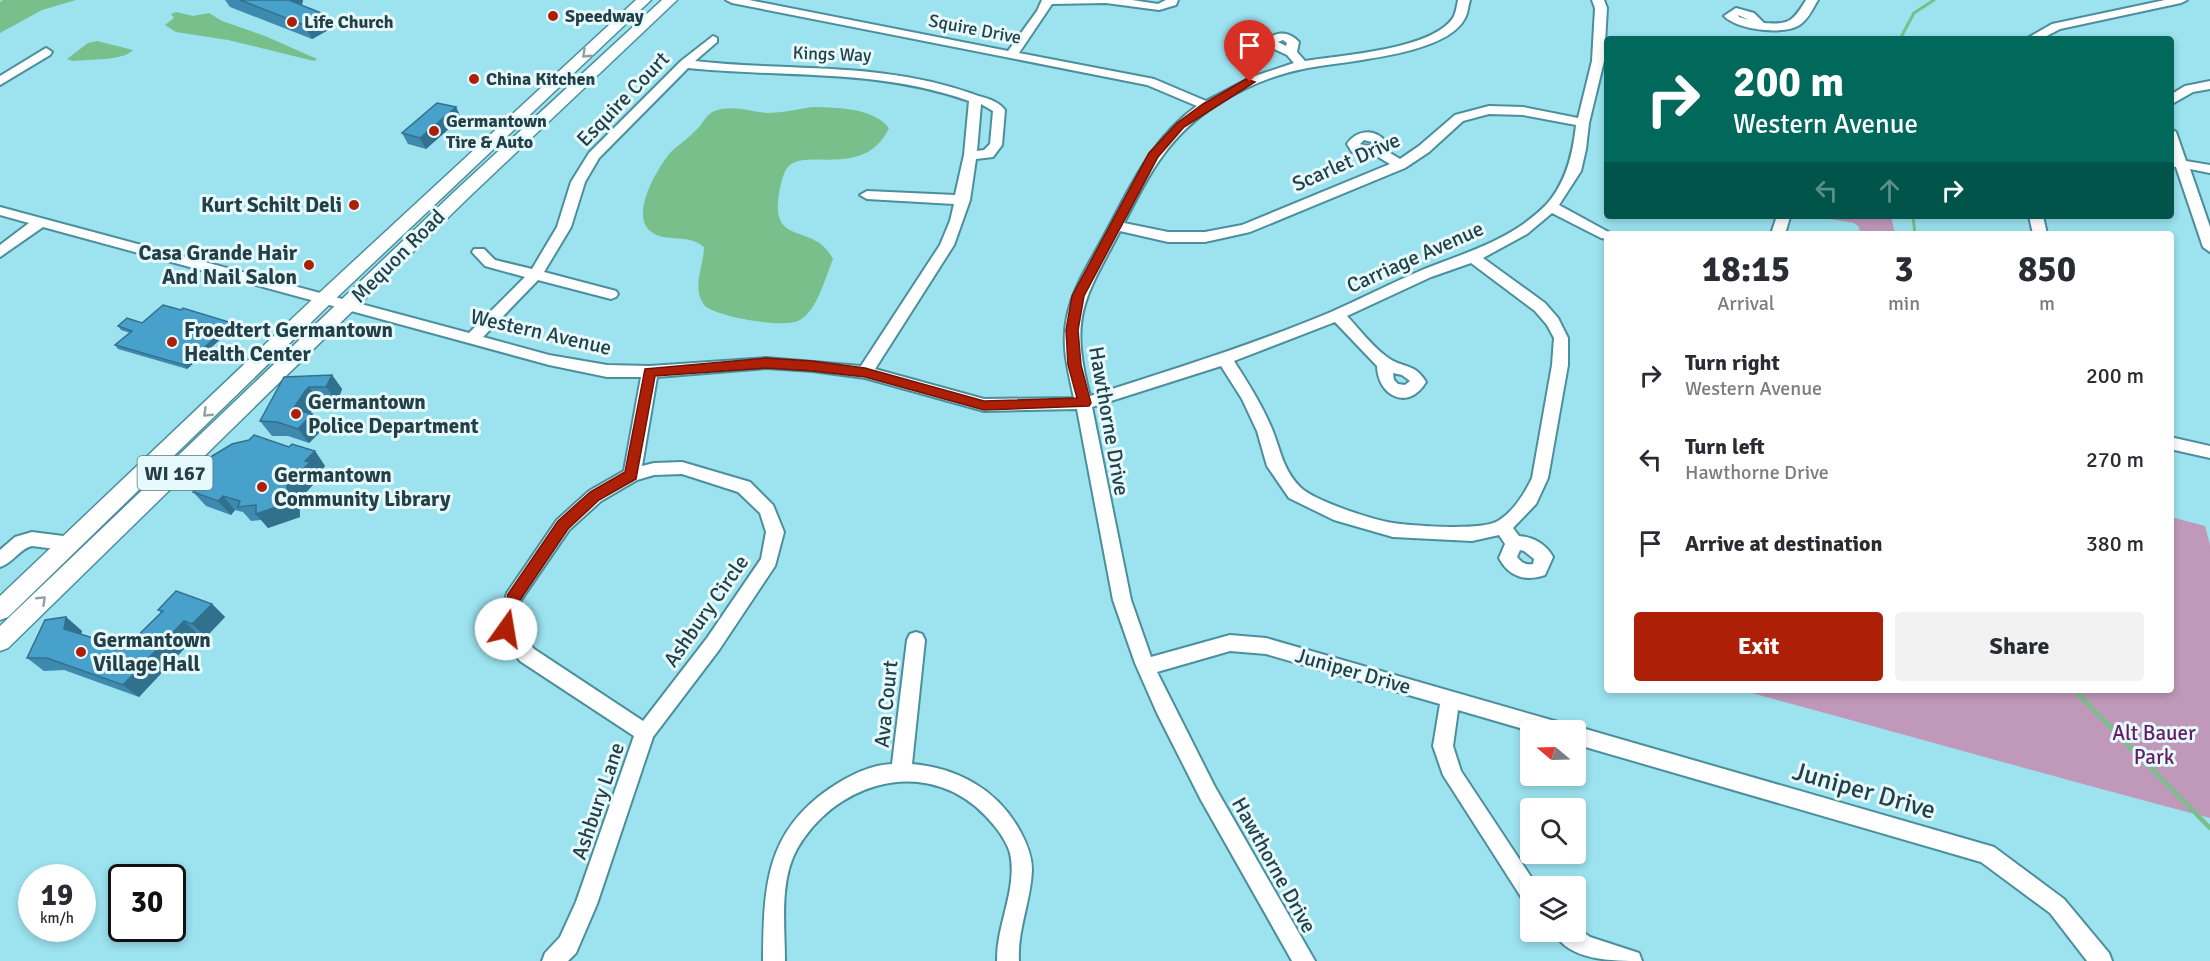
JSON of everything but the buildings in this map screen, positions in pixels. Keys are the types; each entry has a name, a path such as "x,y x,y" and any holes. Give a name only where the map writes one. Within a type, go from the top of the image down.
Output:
{"main road":[{"name":"Mequon Road","path":"0,610 324,299 645,0"},
{"path":"607,58 633,22 657,0"},
{"name":"Mequon Road","path":"0,641 464,192 670,0"},
{"path":"444,187 464,192"},
{"path":"349,305 348,294 353,286 402,235 418,212"},
{"path":"218,431 233,406 260,375 321,315 326,305 324,299"}],"street":[{"name":"Squire Drive","path":"732,0 747,1 1150,82 1207,106"},
{"path":"1012,54 1048,1 1135,1 1159,7 1167,6 1172,3 1172,0"},
{"name":"Hawthorne Drive","path":"1304,961 1200,777 1146,667 1126,614 1085,403 1074,365 1072,330 1078,296 1153,155 1181,125 1207,106 1250,82 1302,65 1429,42 1452,29 1465,11 1464,0"},
{"name":"Carriage Avenue","path":"1085,403 1225,359 1337,315 1426,274 1473,257 1522,231 1551,207 1574,171 1583,123 1602,62 1598,0"},
{"path":"1760,25 1787,26 1796,23 1812,0"},
{"path":"2038,36 2056,26 2181,0"},
{"name":"Esquire Court","path":"471,339 536,274 564,227 578,182 594,156 685,64 713,40"},
{"path":"0,81 46,52"},
{"path":"1291,52 1302,65"},
{"name":"Kings Way","path":"685,64 717,69 876,73 933,84 996,105 999,110 996,145 988,153 970,155"},
{"path":"2174,98 2189,89 2210,85"},
{"path":"865,372 947,245 957,221 963,200 970,155 975,99"},
{"name":"Scarlet Drive","path":"1116,226 1168,237 1205,237 1245,229 1400,165 1424,149 1459,118 1489,110 1524,111 1583,123"},
{"path":"1378,151 1400,165"},
{"path":"2176,163 2210,169"},
{"path":"2176,163 2210,247"},
{"path":"867,195 963,200"},
{"path":"1551,207 1604,234"},
{"name":"Western Avenue","path":"0,211 549,360 608,371 650,372 766,363 865,372 984,405 1085,403"},
{"path":"0,252 39,223"},
{"path":"479,252 490,263 611,294"},
{"path":"1225,359 1266,431 1275,466 1295,493 1340,515 1393,530 1472,534 1503,527 1530,499 1540,477 1560,365 1561,338 1553,322 1539,307 1473,257"},
{"path":"1337,315 1385,364"},
{"path":"632,475 650,372"},
{"path":"2174,444 2210,452"},
{"name":"Ashbury Circle","path":"632,475 654,468 682,468 744,487 766,510 775,532 769,561 713,644 645,734"},
{"name":"Ashbury Lane","path":"553,961 568,945 586,904 645,734 527,655 506,629 513,598 563,525 595,496 632,475"},
{"path":"1503,527 1514,543"},
{"path":"0,560 21,542 32,539 70,544"},
{"name":"Ava Court","path":"901,773 916,640"},
{"name":"Juniper Drive","path":"1146,667 1230,643 1266,646 1523,720"},
{"path":"1450,699 1443,746 1453,775 1520,878"},
{"name":"Juniper Drive","path":"1586,738 1987,854 2057,906 2101,961"},
{"path":"774,961 776,890 780,864 790,842 811,815 844,789 884,773 923,773 955,782 984,800 1006,822 1020,853 1021,883 1006,947 1008,961"},
{"path":"1579,942 1584,946 1631,961"}],"green space":[{"path":"1831,219 1892,219 1894,231 1860,231 1859,227 1854,223"},
{"name":"Alt Bauer Park","path":"2174,518 2205,526 2210,545 2210,818 1751,693 2174,693"}],"shaded area":[{"path":"3,0 76,0 42,10 0,33 0,2"},
{"path":"176,12 193,16 209,13 222,21 265,36 317,59 314,61 228,40 176,32 165,25 174,18 171,14"},
{"path":"97,41 133,50 114,58 73,61 67,59 88,43"},
{"path":"813,107 864,112 882,121 889,128 878,144 865,153 836,160 796,162 788,167 784,174 778,207 780,220 794,232 815,240 825,247 833,259 816,301 800,320 781,323 737,318 712,310 704,305 699,293 704,247 690,240 661,236 649,230 644,222 643,212 648,190 671,152 712,112 733,108 773,113"}],"waterway":[{"path":"1902,36 1914,13 1934,0"},
{"path":"1913,219 1915,231"},
{"path":"2077,693 2210,828"}],"place":[{"name":"Speedway","path":"553,16"},
{"name":"Life Church","path":"292,22"},
{"name":"China Kitchen","path":"474,79"},
{"name":"Germantown Tire & Auto","path":"434,131"},
{"name":"Kurt Schilt Deli","path":"354,205"},
{"name":"Casa Grande Hair And Nail Salon","path":"309,265"},
{"name":"Froedtert Germantown Health Center","path":"172,342"},
{"name":"Germantown Police Department","path":"296,414"},
{"name":"Germantown Community Library","path":"262,487"},
{"name":"Germantown Village Hall","path":"81,652"}],"route":[{"path":"506,629 513,598 563,525 595,496 632,475 650,372 766,363 812,366 865,372 984,405 1029,406 1085,403 1074,365 1072,330 1078,296 1153,155 1181,125 1207,106 1250,82"}]}
